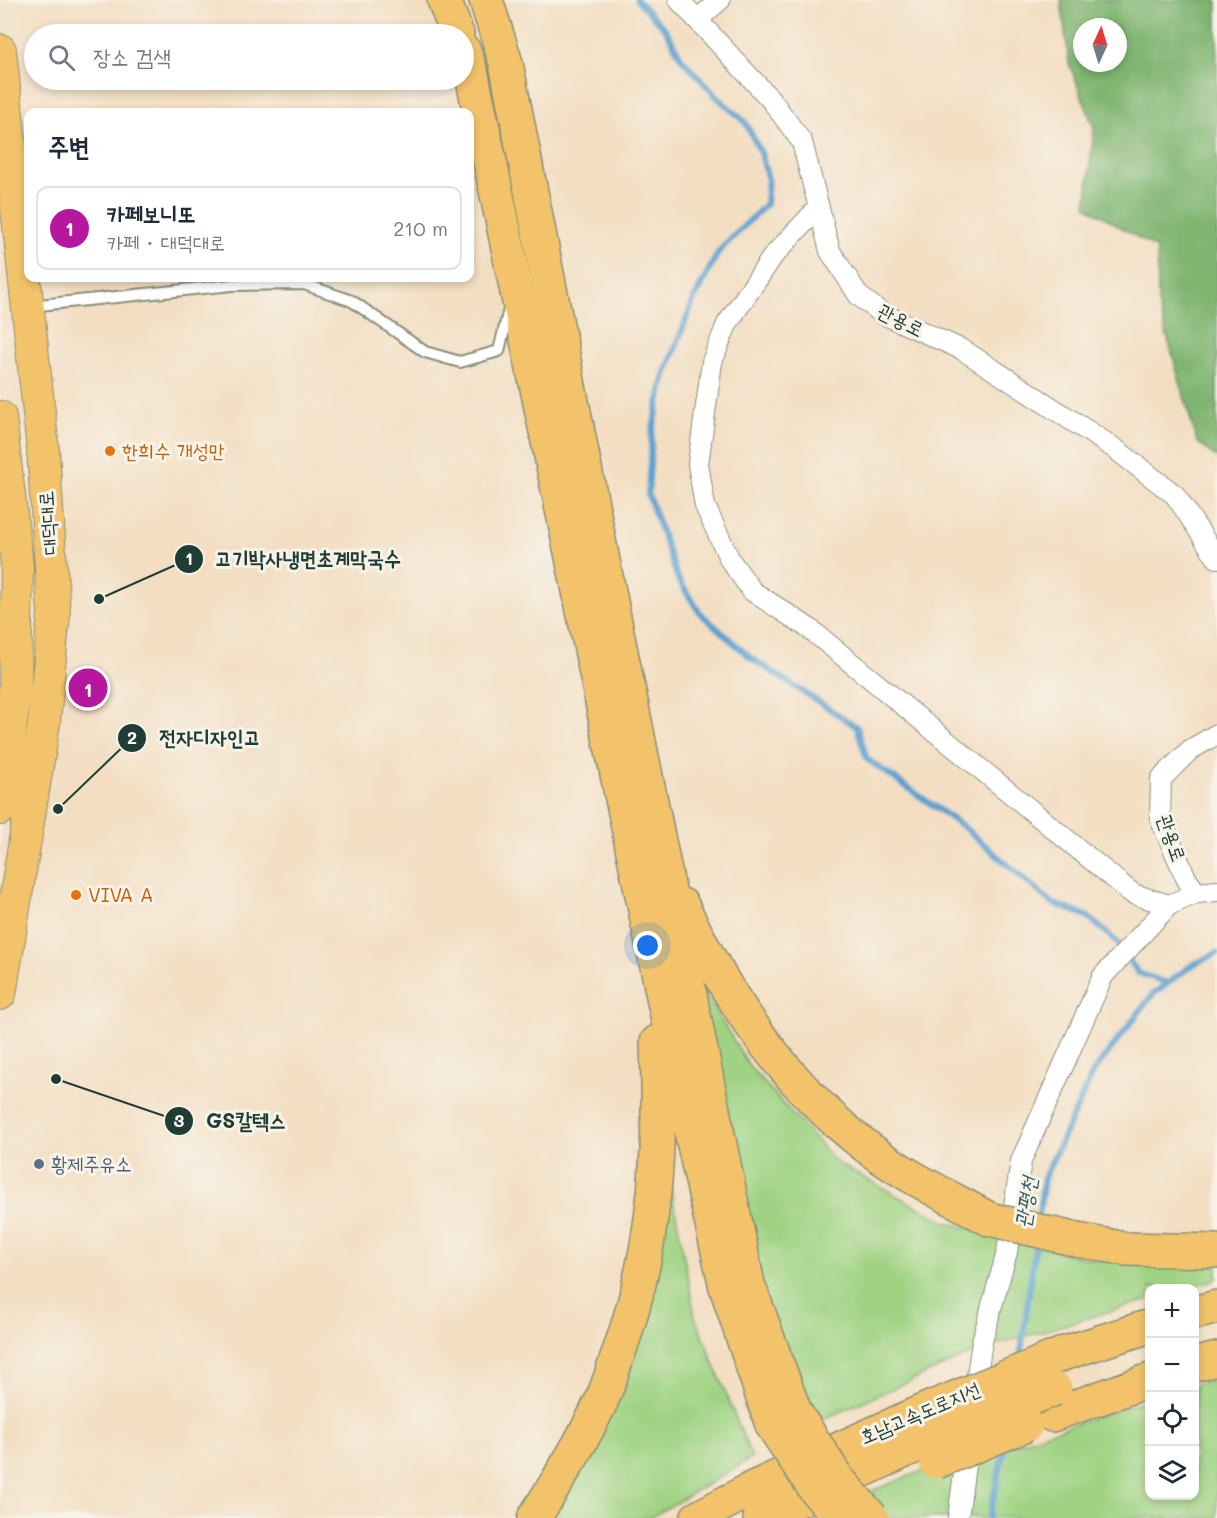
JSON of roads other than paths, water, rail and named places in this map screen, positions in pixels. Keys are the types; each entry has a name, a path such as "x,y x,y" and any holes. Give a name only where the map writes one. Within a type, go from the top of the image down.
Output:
{"highway":[{"path":"444,0 453,24"},
{"path":"486,0 506,63 748,1284 783,1418 872,1518"},
{"path":"474,85 649,930 726,1287 817,1492 841,1518"},
{"path":"658,839 676,892 715,969 739,1007 797,1083 864,1145 899,1168 988,1219 1126,1249 1217,1251"},
{"path":"534,1518 566,1469 601,1402 626,1330 645,1261 659,1155 656,1006 649,930"},
{"path":"1199,1312 1217,1307"},
{"name":"호남고속도로지선","path":"760,1518 930,1437 1065,1353 1145,1327"},
{"path":"1199,1341 1217,1336"},
{"path":"1054,1402 1145,1358"},
{"path":"1199,1364 1217,1359"},
{"path":"798,1518 892,1477 930,1437 1054,1402 1145,1381"},
{"name":"호남고속도로지선","path":"698,1518 753,1488 930,1437"}],"main road":[{"name":"대덕대로","path":"0,50 24,262"},
{"name":"대덕대로","path":"0,994 44,723 54,613 43,450 26,282"},
{"name":"대덕대로","path":"0,417 17,566 15,691 0,809"}],"street":[{"name":"관용로","path":"679,0 772,101 802,142 830,251 859,296 883,314 963,350 1114,448 1175,495 1217,558"},
{"path":"698,19 720,0"},
{"path":"819,207 773,255 727,324 712,362 698,464 705,506 730,560 752,591 810,628 1133,894 1163,911"},
{"name":"관용로","path":"1197,893 1187,880 1160,818 1161,779 1190,750 1217,734"},
{"path":"958,1518 982,1341 1007,1252 1021,1161 1103,976 1163,911 1197,893 1217,891"}],"lane":[{"path":"29,306 232,285 304,284 352,301 425,352 460,362 499,351 515,282"}],"waterway":[{"path":"637,0 666,30 682,59 717,97 745,122 761,153 768,180 766,204 719,251 694,299 664,378 652,434 648,494 678,579 700,613 751,658 857,727 867,759 965,828 1052,903 1087,916 1117,942 1138,973 1168,983"},
{"name":"관평천","path":"1038,1222 1044,1178 1094,1071 1153,994 1192,965 1217,953"},
{"name":"관평천","path":"1020,1359 1036,1241"},
{"name":"관평천","path":"989,1518 1005,1446"}],"place":[{"name":"한희수 개성만","path":"110,451"},
{"name":"고기박사냉면초계막국수","path":"99,599"},
{"name":"카페보니또","path":"88,688"},
{"name":"전자디자인고","path":"58,809"},
{"name":"VIVA A","path":"76,895"},
{"name":"GS칼텍스","path":"56,1079"},
{"name":"황제주유소","path":"39,1164"}]}
